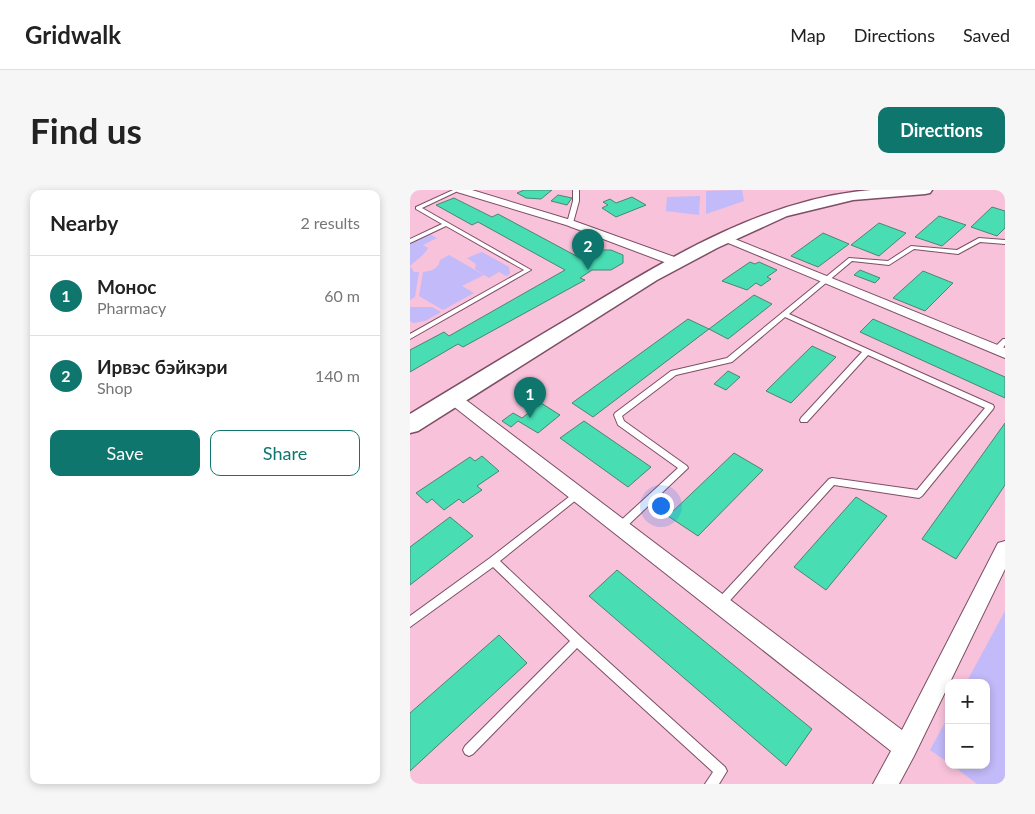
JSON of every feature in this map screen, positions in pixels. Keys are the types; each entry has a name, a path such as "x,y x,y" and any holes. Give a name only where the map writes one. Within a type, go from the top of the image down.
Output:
{"main road":[{"path":"410,425 651,276 725,238 791,210 853,196 925,190"}],"street":[{"path":"459,190 570,222 676,262"},
{"path":"725,238 1002,348"},
{"path":"453,398 906,748"},
{"path":"885,784 906,748 1005,549"}],"lane":[{"path":"410,336 528,270 418,208 459,190"},
{"path":"570,222 576,201 576,190"},
{"path":"410,241 448,224"},
{"path":"620,527 684,468 621,424 618,415 674,373 729,360 851,259 889,263 913,247 958,252 979,240 1005,242"},
{"path":"720,604 832,481 919,494 990,407 784,314"},
{"path":"804,420 867,351"},
{"path":"410,622 493,561 578,494"},
{"path":"493,561 578,642 721,771 712,784"},
{"path":"469,750 578,642"}],"shaded area":[{"path":"742,190 744,201 706,214 706,191"},
{"path":"700,196 699,215 666,211 667,197"},
{"path":"430,234 437,238 423,245 428,248 410,266 410,243"},
{"path":"482,252 509,267 510,274 506,276 499,272 489,278 475,269 476,264 467,258"},
{"path":"449,255 484,275 462,286 474,293 443,310 419,296 423,272 434,269 438,266 440,260"},
{"path":"410,266 414,272 419,272 415,297 410,300"},
{"path":"410,307 432,307 441,312 425,321 413,323 410,321"},
{"path":"1005,611 1005,784 977,784 957,769 990,769 990,679 968,679"},
{"path":"945,722 945,760 930,750"}],"building":[{"path":"524,190 552,190 541,199 526,198 517,193"},
{"path":"558,195 572,198 567,205 551,201"},
{"path":"632,197 646,205 616,217 602,208 608,205 603,202 610,199 616,203"},
{"path":"454,198 492,217 498,214 580,258 598,250 611,250 623,255 623,263 611,270 592,270 580,278 585,280 463,347 458,344 410,372 410,350 444,332 449,336 565,270 478,222 472,225 436,205"},
{"path":"992,207 1005,211 1005,228 997,236 971,227"},
{"path":"939,216 966,225 942,246 915,237"},
{"path":"879,223 906,233 879,256 851,245"},
{"path":"823,233 849,244 818,267 791,256"},
{"path":"750,262 755,264 759,262 777,270 767,277 771,279 761,286 756,283 747,290 722,281"},
{"path":"860,270 880,278 875,283 854,275"},
{"path":"923,271 953,283 925,311 893,298"},
{"path":"754,295 772,304 728,339 709,329"},
{"path":"688,319 709,329 593,417 572,403"},
{"path":"873,319 1005,377 1005,398 860,332"},
{"path":"812,346 836,357 791,403 766,391"},
{"path":"728,371 740,377 726,390 714,384"},
{"path":"541,403 560,415 538,433 518,421 511,427 502,421 513,413 522,418"},
{"path":"584,421 651,467 628,487 560,438"},
{"path":"1005,423 1005,485 956,559 922,539"},
{"path":"734,453 763,470 698,536 668,516"},
{"path":"482,456 499,471 477,486 482,490 463,503 459,499 444,510 432,499 427,503 416,493 470,457 475,461"},
{"path":"856,497 887,516 826,590 794,567"},
{"path":"450,517 473,536 410,585 410,547"},
{"path":"617,570 812,729 786,766 589,596"},
{"path":"499,635 527,663 410,771 410,713"}],"place":[{"name":"Ирвэс бэйкэри","path":"588,270"},
{"name":"Монос","path":"530,418"}]}
